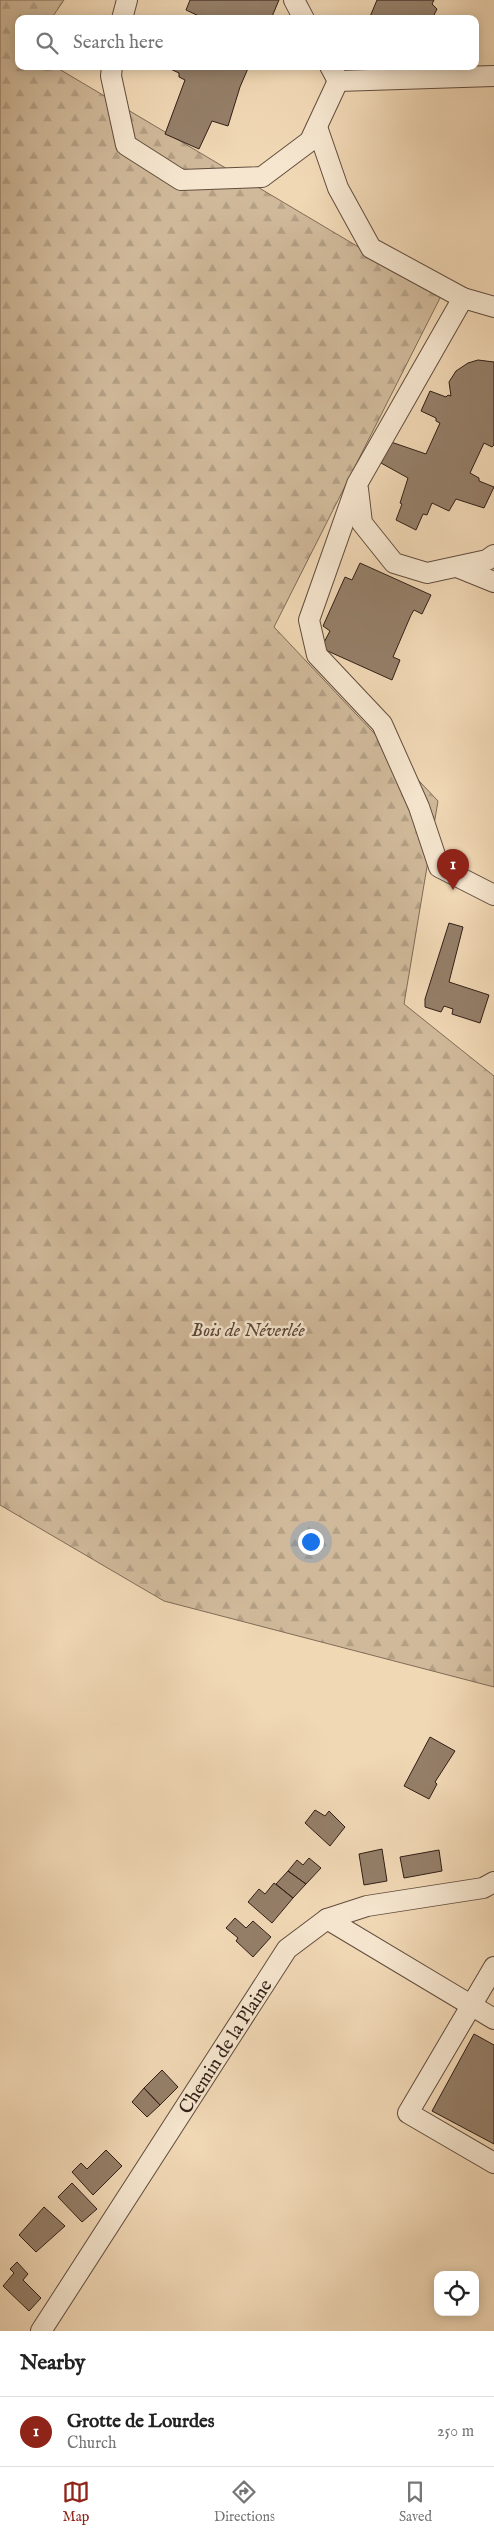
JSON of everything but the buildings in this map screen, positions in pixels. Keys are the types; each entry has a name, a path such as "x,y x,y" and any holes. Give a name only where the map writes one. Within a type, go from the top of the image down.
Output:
{"street":[{"path":"123,15 128,0"},
{"path":"294,0 302,15"},
{"path":"111,70 110,76 126,145 181,180 262,177 310,142 317,127 334,74 494,76"},
{"path":"317,127 338,188 371,248 463,298 494,307"},
{"path":"463,298 358,484 309,620 317,655 382,724 419,807 438,867 494,895"},
{"path":"358,484 362,523 394,563 427,573 487,560 494,555"},
{"path":"457,567 494,582"},
{"name":"Chemin de la Plaine","path":"41,2331 287,1949 328,1919 367,1906 483,1888 494,1882"},
{"path":"328,1919 494,2019"},
{"path":"494,1966 408,2113 494,2163"}],"green space":[{"name":"Bois de Néverlée","path":"0,0 64,0 54,15 15,15 15,70 61,70 441,296 274,627 438,801 404,1004 494,1076 494,1687 164,1601 0,1505"}],"place":[{"name":"Grotte de Lourdes","path":"453,890"}]}
